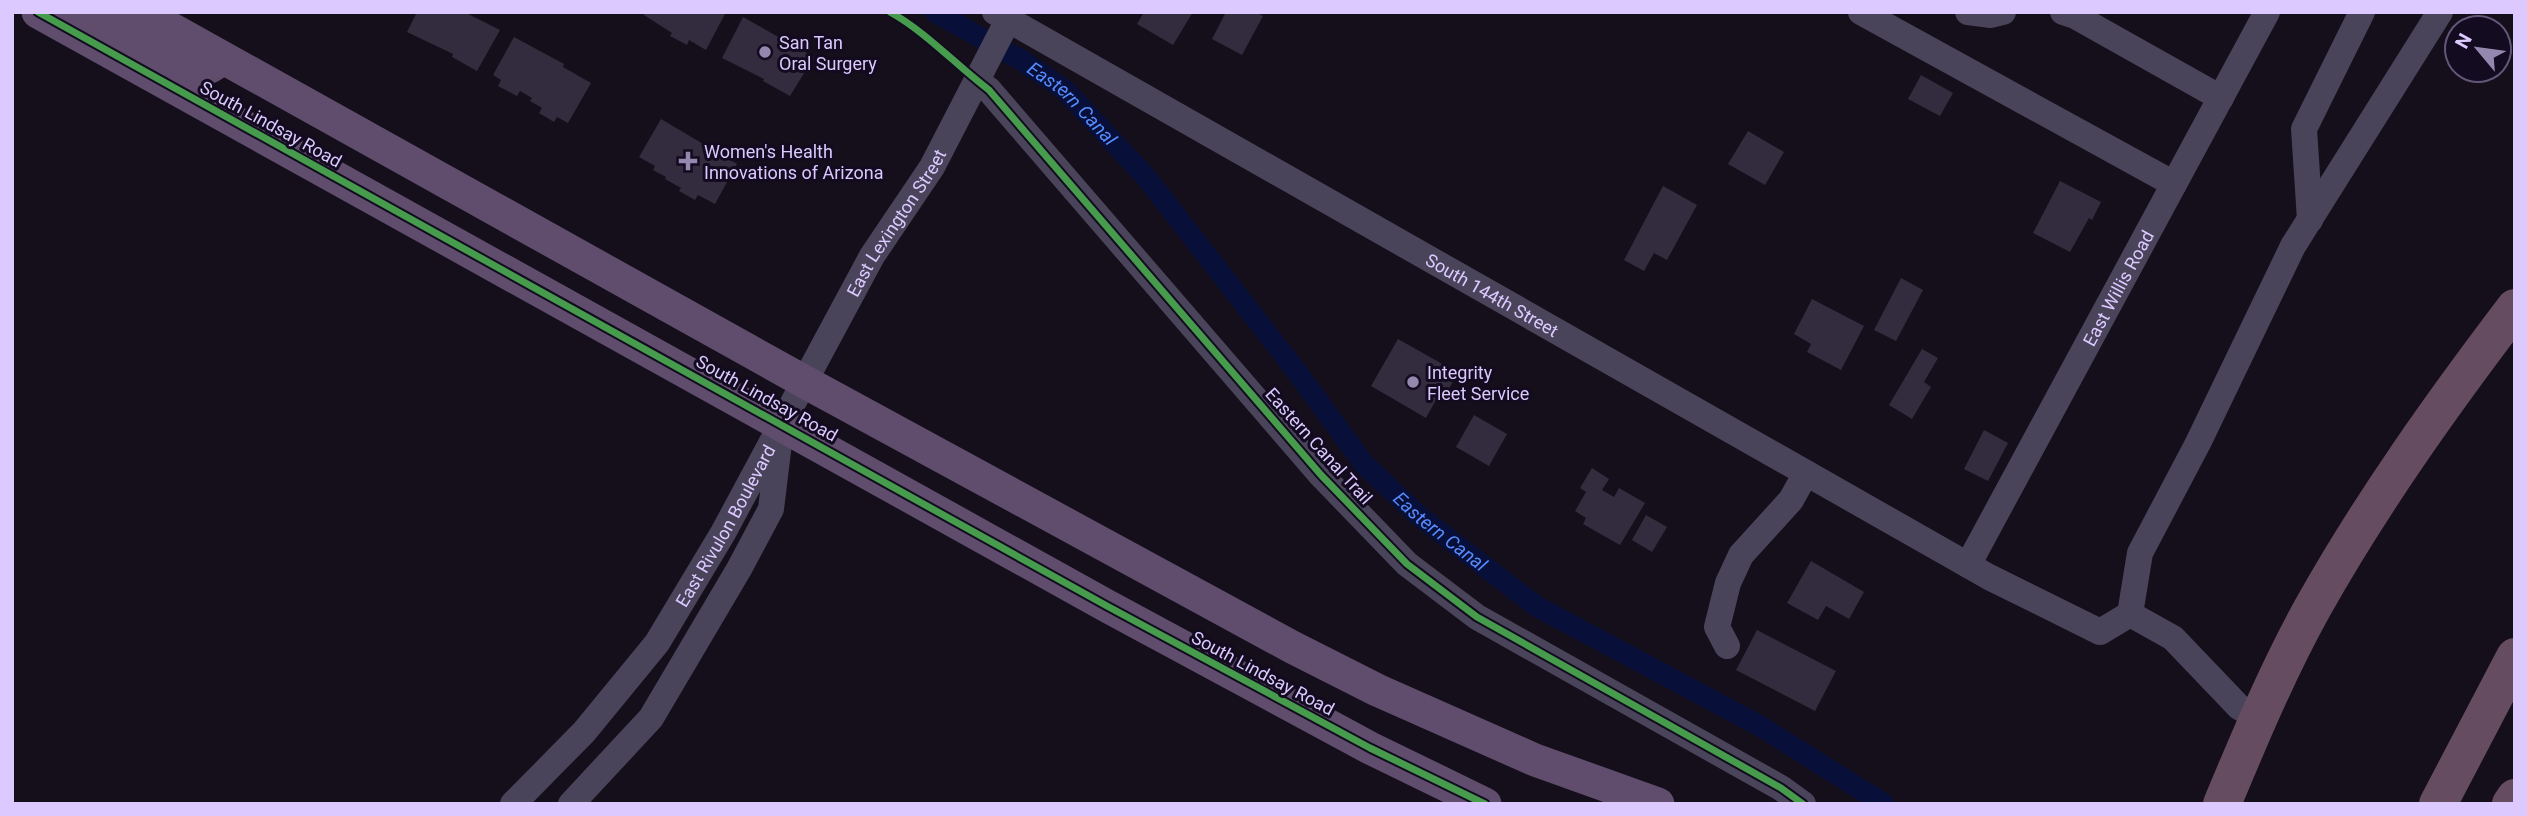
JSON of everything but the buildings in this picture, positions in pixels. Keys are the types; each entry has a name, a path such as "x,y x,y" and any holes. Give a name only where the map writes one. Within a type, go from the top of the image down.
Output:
{"highway":[{"path":"2222,804 2258,718 2312,608 2353,539 2457,384 2515,308"},
{"path":"2438,804 2515,657"},
{"path":"2511,804 2515,798"}],"main road":[{"name":"South Lindsay Road","path":"141,12 805,382 1292,647 1377,690 1535,760 1658,804"},
{"name":"South Lindsay Road","path":"45,16 1095,599 1346,735 1485,804"},
{"path":"45,16 114,27 191,67 202,70 212,68 222,57"}],"street":[{"path":"1861,12 2174,184"},
{"path":"1968,12 1991,15 2003,12"},
{"path":"2063,12 2075,16 2221,98"},
{"name":"East Willis Road","path":"1979,571 2174,184 2267,12"},
{"path":"2310,220 2304,129 2362,12"},
{"path":"2258,718 2239,707 2173,638 2130,614 2140,553 2198,443 2294,246 2440,12"},
{"name":"East Lexington Street","path":"782,424 872,256 932,167 980,76 1002,22"},
{"name":"South 144th Street","path":"1002,22 1979,571 2100,632 2130,614"},
{"name":"Eastern Canal Trail","path":"980,76 989,90 1321,475 1407,564 1477,617 1781,788 1803,804"},
{"name":"East Rivulon Boulevard","path":"513,804 584,732 657,643 723,533 782,424"},
{"name":"East Rivulon Boulevard","path":"571,804 651,719 739,569 771,509 782,424"},
{"path":"1727,646 1717,627 1728,583 1741,555 1791,500 1806,472"}],"path":[{"path":"890,12 980,76"}],"waterway":[{"name":"Eastern Canal","path":"935,12 1021,60 1065,90 1146,177 1297,372 1364,464 1419,516 1536,606 1760,726 1884,804"}],"cycle path":[{"path":"38,12 1107,606 1370,748 1485,804"},
{"path":"890,12 928,39 989,90 1321,475 1407,564 1477,617 1781,788 1803,804"}],"place":[{"name":"San Tan Oral Surgery","path":"765,52"},
{"name":"Women's Health Innovations of Arizona","path":"688,161"},
{"name":"Integrity Fleet Service","path":"1413,382"}]}
